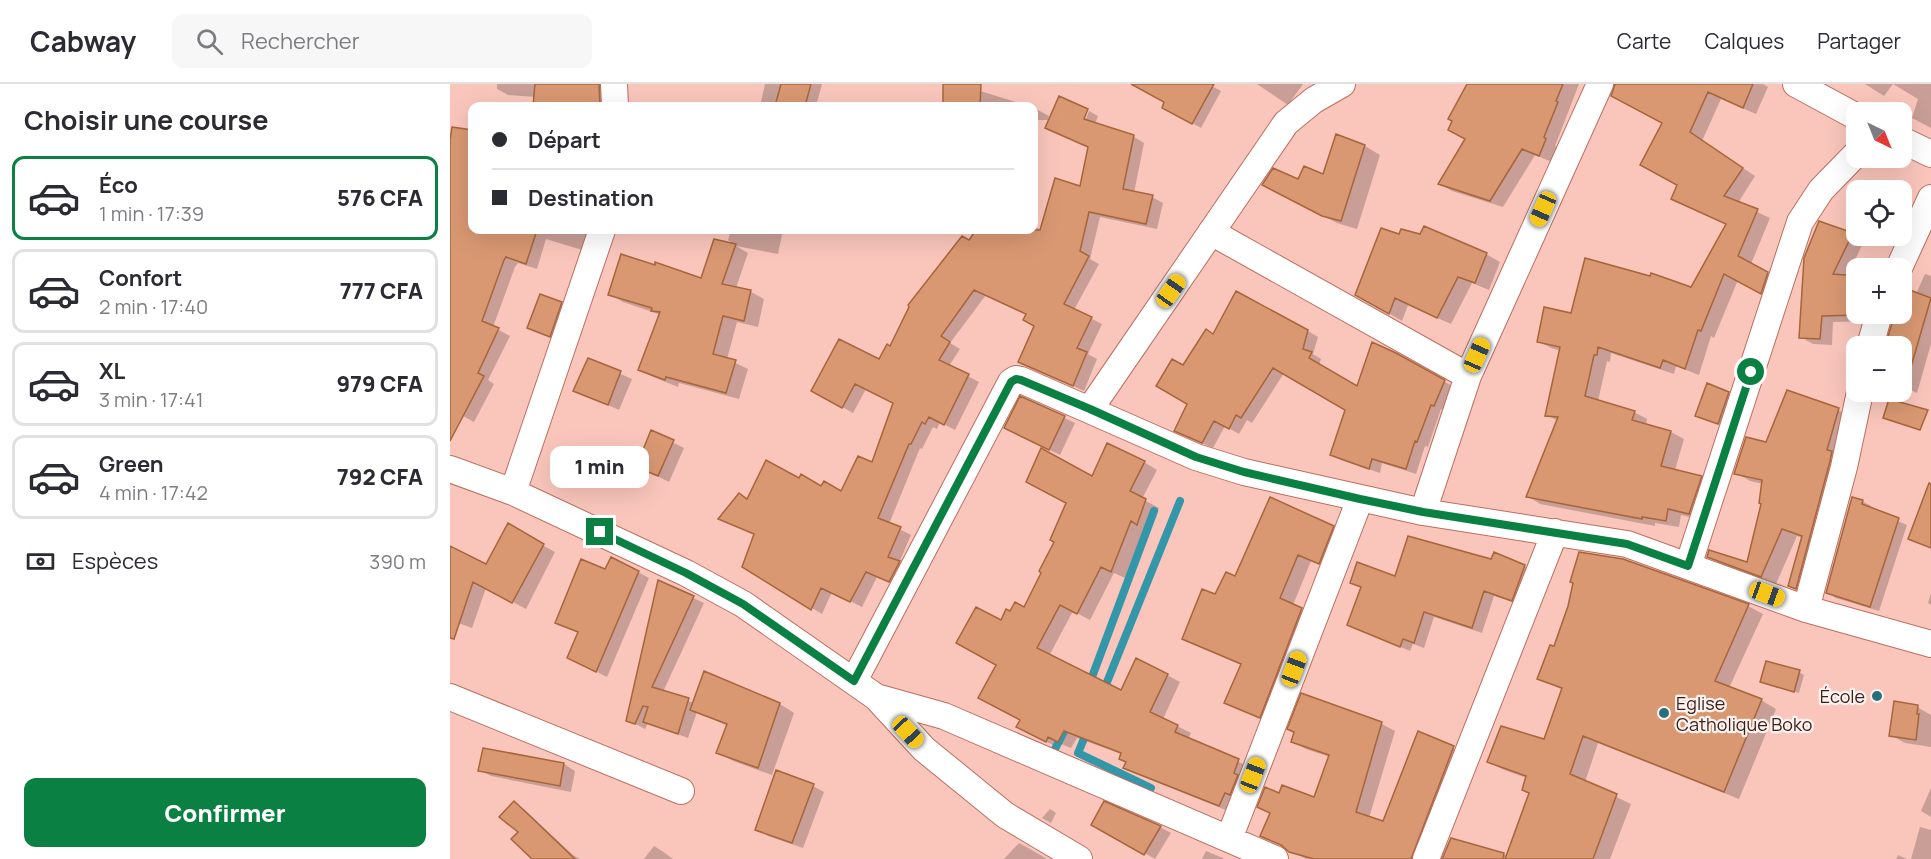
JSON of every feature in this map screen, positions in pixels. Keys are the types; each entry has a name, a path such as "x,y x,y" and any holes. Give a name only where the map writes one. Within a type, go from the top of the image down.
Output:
{"street":[{"path":"614,84 615,102"},
{"path":"1090,409 1286,123 1314,100 1342,84"},
{"path":"1423,512 1468,376 1600,84"},
{"path":"1796,84 1846,111"},
{"path":"1912,145 1931,154"},
{"path":"1688,566 1800,222 1821,190 1846,164"},
{"path":"1904,258 1931,198"},
{"path":"1211,232 1468,376"},
{"path":"513,492 601,234"},
{"path":"854,681 1011,382 1016,379 1090,409 1196,457 1244,472 1423,512 1627,544 1806,609 1931,644"},
{"path":"1806,609 1844,467 1858,402"},
{"path":"450,469 513,492 686,573 743,604 876,697 924,749 1005,815 1079,859"},
{"path":"1229,839 1360,499"},
{"path":"1425,859 1555,532"},
{"path":"450,697 681,791"},
{"path":"876,697 944,716 1275,859"}],"building":[{"path":"535,84 599,84 600,102 533,102"},
{"path":"781,84 811,84 806,102 776,102"},
{"path":"943,84 981,84 980,102 943,102"},
{"path":"1131,84 1214,84 1192,124 1162,108 1164,102"},
{"path":"1467,84 1563,84 1539,156 1522,149 1490,201 1438,184 1465,139 1448,130 1452,121 1448,119"},
{"path":"1615,84 1753,84 1743,108 1708,92 1690,132 1743,168 1724,196 1758,209 1738,256 1768,272 1761,294 1724,274 1701,331 1698,330 1685,369 1663,360 1660,368 1598,347 1597,355 1594,355 1585,396 1635,411 1632,420 1671,431 1661,466 1702,476 1689,514 1668,509 1666,521 1642,517 1642,519 1526,497 1558,417 1545,416 1560,347 1537,342 1544,307 1571,313 1585,258 1650,276 1651,273 1691,287 1726,224 1671,199 1677,185 1640,165 1662,123 1611,96"},
{"path":"1059,96 1088,109 1084,119 1134,135 1123,189 1153,195 1146,224 1089,212 1080,251 1089,256 1064,304 1092,317 1077,348 1087,352 1073,386 1018,362 1034,326 1023,320 1026,314 974,290 941,336 950,342 939,360 969,374 944,425 929,417 925,424 922,422 909,444 878,518 901,527 888,557 900,561 889,582 866,572 850,602 821,588 811,610 742,567 754,534 718,519 739,493 747,499 766,460 799,478 801,474 821,486 824,481 841,491 858,456 872,462 893,403 855,384 842,408 811,391 839,339 879,359 887,344 890,346 908,305 962,236 969,240 973,234 1038,234 1055,178 1080,186 1088,147 1045,128"},
{"path":"452,127 468,129 468,234 536,234 526,264 506,257 504,260 482,321 499,328 478,373 484,376 450,441 450,140"},
{"path":"1336,134 1365,145 1341,221 1322,216 1262,185 1273,168 1298,179 1304,166 1323,174"},
{"path":"1819,221 1846,231 1847,246 1833,274 1846,275 1846,315 1822,316 1820,339 1799,338 1804,258"},
{"path":"1424,226 1487,253 1475,283 1458,277 1437,318 1395,298 1389,314 1355,295 1381,228 1399,234 1401,229 1420,234"},
{"path":"714,239 736,244 722,284 751,290 744,321 723,316 713,354 736,360 726,393 666,377 665,380 638,370 660,312 651,311 652,308 608,295 621,254 655,265 655,262 701,278"},
{"path":"1236,291 1308,330 1303,349 1312,352 1309,358 1357,386 1372,342 1445,380 1434,406 1431,405 1417,442 1415,441 1406,469 1372,459 1369,469 1330,455 1345,410 1273,368 1241,418 1236,415 1229,429 1214,421 1202,443 1174,431 1187,404 1156,386 1172,359 1183,365 1206,329 1213,334"},
{"path":"1912,291 1931,298 1912,363 1912,336 1888,336 1892,324 1912,324"},
{"path":"540,294 562,302 550,337 527,328"},
{"path":"588,358 621,371 608,405 573,391"},
{"path":"1707,383 1729,392 1718,424 1695,416"},
{"path":"1787,390 1839,408 1827,450 1832,451 1830,461 1796,589 1788,586 1802,536 1782,529 1761,577 1707,557 1709,550 1747,562 1761,504 1759,503 1762,480 1734,474 1746,437 1766,442"},
{"path":"1020,396 1065,416 1049,450 1004,428"},
{"path":"1888,402 1900,402 1928,410 1920,430 1883,418"},
{"path":"651,430 674,440 658,476 636,467"},
{"path":"1107,443 1145,461 1130,491 1146,499 1137,525 1131,521 1111,572 1101,567 1077,614 1060,605 1037,648 1121,690 1136,658 1168,674 1150,712 1178,725 1175,732 1239,759 1234,773 1238,775 1230,795 1225,793 1219,806 1123,768 1126,762 1119,759 1121,753 1064,731 1058,742 1048,737 1046,742 1016,727 1020,720 978,698 996,665 956,643 976,607 1001,620 1006,609 1010,611 1015,602 1024,607 1041,573 1039,571 1054,542 1050,540 1066,503 1026,482 1041,448 1092,476"},
{"path":"1929,483 1931,484 1931,548 1908,539"},
{"path":"1270,497 1334,526 1319,564 1298,555 1280,598 1302,608 1260,718 1224,703 1241,664 1182,639 1202,589 1215,594 1226,572 1235,576"},
{"path":"1852,497 1863,500 1862,504 1899,518 1870,607 1826,593"},
{"path":"508,523 544,544 512,603 473,582 454,639 450,638 450,546 486,564"},
{"path":"1408,536 1491,559 1494,552 1525,565 1512,601 1484,591 1472,628 1424,612 1414,643 1403,639 1400,647 1347,625 1361,587 1350,583 1357,562 1395,576"},
{"path":"1579,552 1623,559 1749,604 1715,681 1762,699 1724,792 1583,736 1570,774 1617,794 1593,859 1505,859 1529,793 1522,790 1526,776 1487,762 1501,726 1544,739 1562,688 1537,679 1550,645 1554,646 1568,606 1573,583 1570,582"},
{"path":"611,557 639,571 596,672 567,658 578,632 555,623 581,559 605,569"},
{"path":"658,580 694,596 652,687 689,698 678,734 643,722 648,707 643,706 635,724 626,721"},
{"path":"1766,661 1800,670 1794,692 1760,682"},
{"path":"704,671 780,703 758,768 716,753 727,724 690,710"},
{"path":"1301,693 1382,722 1356,812 1383,821 1418,731 1454,746 1411,859 1314,859 1289,852 1281,845 1260,836 1270,813 1257,807 1265,787 1279,793 1282,785 1314,797 1329,755 1291,742 1294,732 1287,729"},
{"path":"1894,701 1918,705 1916,740 1889,736"},
{"path":"483,748 564,763 560,786 478,771"},
{"path":"776,770 814,784 792,843 755,830"},
{"path":"514,801 575,859 532,859 511,839 518,832 499,817"},
{"path":"1104,801 1161,826 1144,855 1091,825"},
{"path":"1451,838 1504,853 1503,859 1442,859"}],"waterway":[{"path":"1103,692 1180,501"},
{"path":"1089,685 1154,511"},
{"path":"1055,749 1069,722"},
{"path":"1088,729 1078,753 1151,788"}],"place":[{"name":"École","path":"1877,696"},
{"name":"Eglise Catholique Boko","path":"1664,713"}],"route":[{"path":"600,532 686,573 743,604 854,681 1011,382 1016,379 1090,409 1196,457 1244,472 1423,512 1627,544 1688,566 1751,372"}]}
